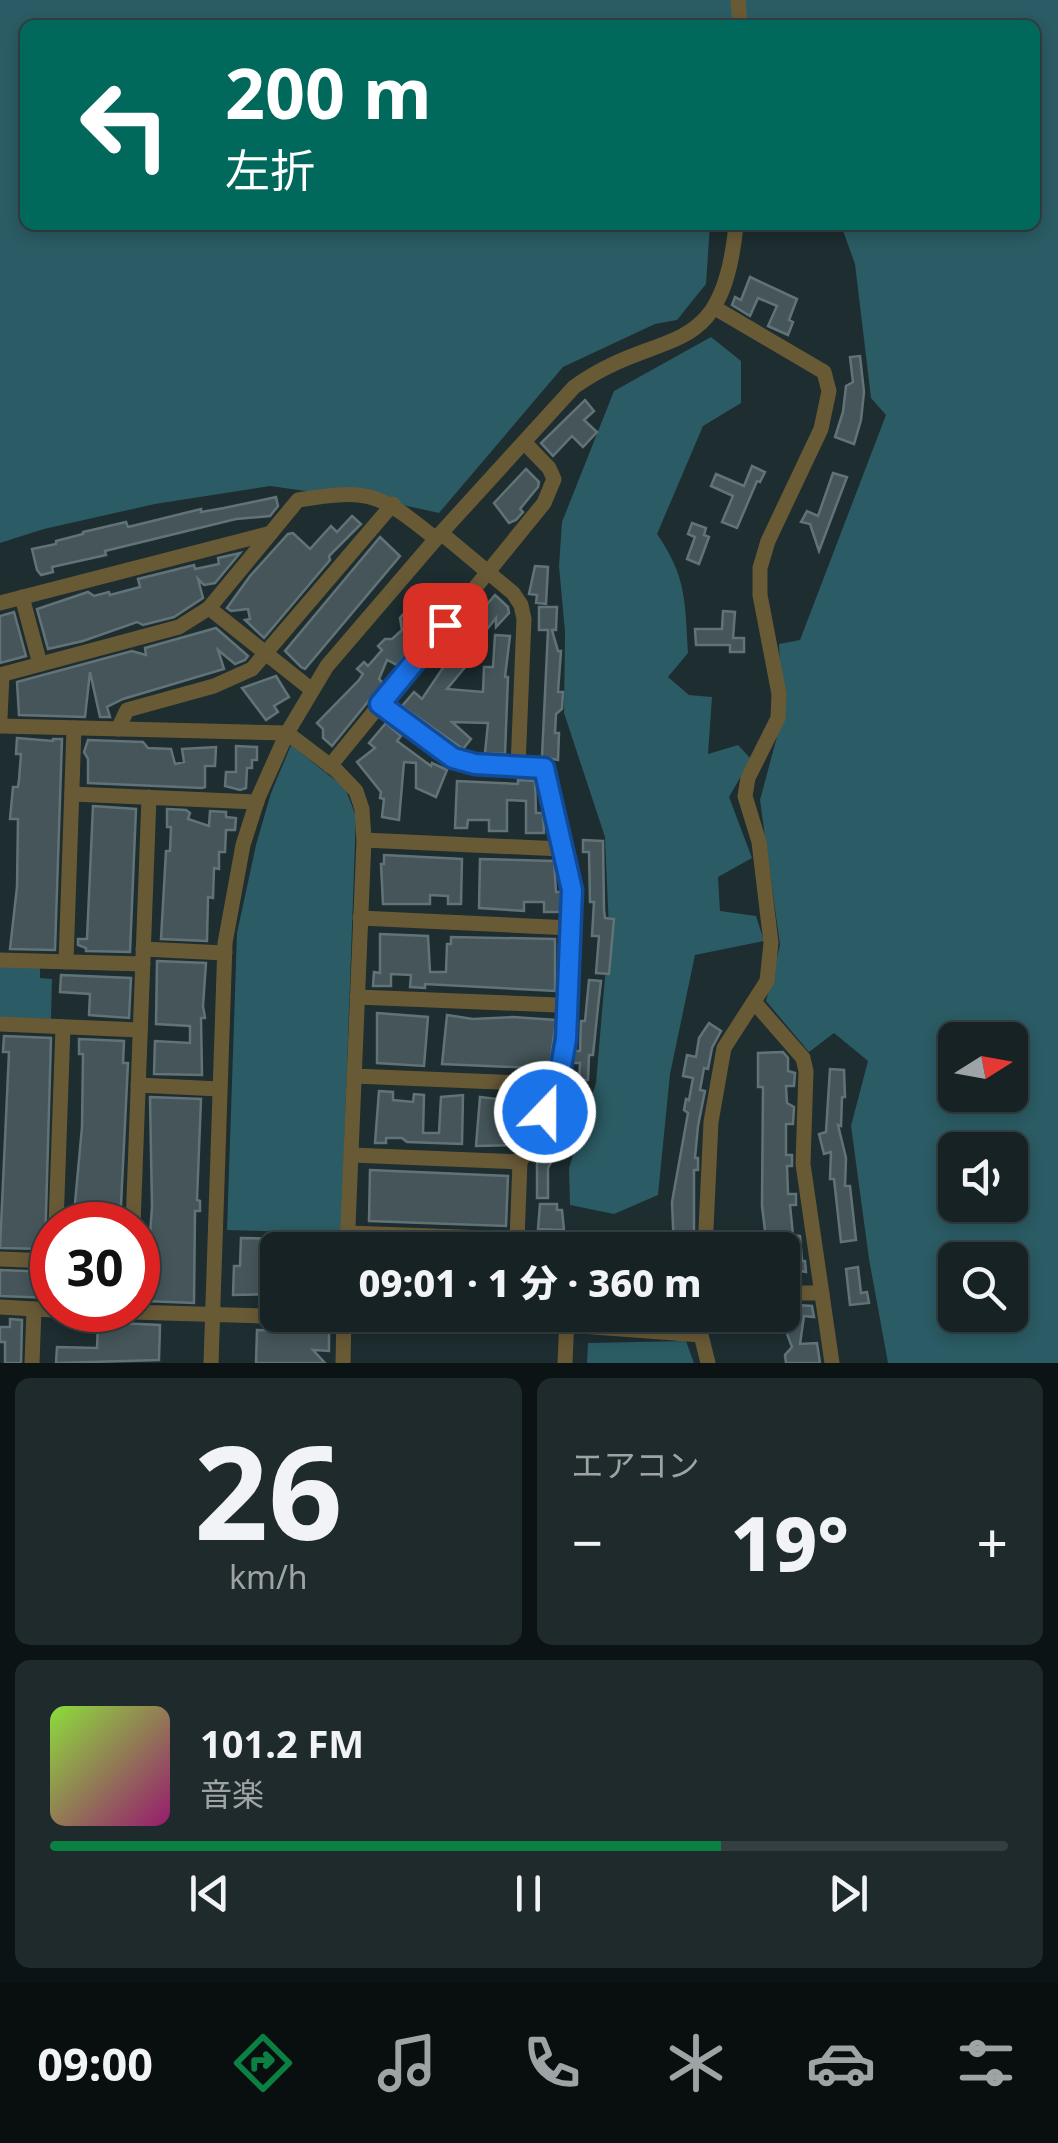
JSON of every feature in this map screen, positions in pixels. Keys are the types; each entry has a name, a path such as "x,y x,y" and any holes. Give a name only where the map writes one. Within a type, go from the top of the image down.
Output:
{"street":[{"path":"211,1363 225,953 239,863 257,802 287,733 327,666 438,536 574,387 590,376 679,338 708,318 732,268 736,230"},
{"path":"707,1232 711,1122 724,1048 767,981 771,943 758,842 745,796 748,778 778,718 779,694 760,595 760,568 768,541 821,429 829,391 824,372 715,308"},
{"path":"330,766 552,490 554,479 549,468 524,442"},
{"path":"0,718 1,675 179,628 210,608 298,500 347,494 380,498 393,504 488,572 521,605 524,618 518,767"},
{"path":"118,728 127,710 214,686 252,669 393,504"},
{"path":"0,603 271,533"},
{"path":"22,598 40,664"},
{"path":"210,608 312,690"},
{"path":"354,1076 558,1084 566,1039 572,890 544,768 453,758 380,704"},
{"path":"0,726 287,733 356,791 362,809 364,840 348,1232"},
{"path":"66,962 74,728"},
{"path":"72,794 257,802"},
{"path":"134,1202 150,797"},
{"path":"364,840 562,849"},
{"path":"360,918 571,928"},
{"path":"0,960 66,962 225,953"},
{"path":"357,998 557,1006 568,1002"},
{"path":"754,1003 803,1058 806,1071 803,1164 832,1363"},
{"path":"0,1024 140,1030"},
{"path":"57,1202 63,1027"},
{"path":"518,1232 520,1162 543,1122 548,1084"},
{"path":"138,1085 219,1088"},
{"path":"351,1155 520,1162"},
{"path":"0,1259 30,1260"},
{"path":"800,1292 822,1292"},
{"path":"0,1307 30,1309"},
{"path":"160,1312 260,1315"},
{"path":"32,1363 33,1332"},
{"path":"343,1363 344,1332"},
{"path":"565,1363 566,1332"},
{"path":"674,1332 701,1335"},
{"path":"701,1332 708,1363"}],"shaded area":[{"path":"0,0 1058,0 1058,1363 888,1363 851,1126 868,1061 834,1033 809,1052 766,1001 780,945 760,800 782,718 779,644 800,640 886,415 871,398 855,264 843,230 1040,230 1040,20 20,20 20,230 710,230 706,284 677,320 655,324 563,367 439,513 270,486 155,504 0,543"},
{"path":"711,337 741,361 741,403 703,426 657,534 679,577 686,619 688,653 668,677 689,695 712,697 708,754 738,745 751,759 729,797 752,858 718,877 720,911 756,916 764,941 695,955 670,1074 658,1195 614,1214 570,1205 569,1168 596,1083 609,930 605,837 564,713 565,632 559,566 562,522 614,391"},
{"path":"291,745 345,788 356,816 341,1232 227,1230 237,933 271,793"},
{"path":"0,964 40,965 40,978 52,979 51,1019 0,1017"},
{"path":"686,1341 694,1363 587,1363 588,1343"}],"building":[{"path":"750,277 797,299 788,335 768,326 777,306 758,298 750,316 732,305 735,297 741,300"},
{"path":"860,356 864,392 854,444 835,437 846,386 853,382 850,357"},
{"path":"585,400 594,411 584,420 597,432 583,447 572,436 553,456 541,443"},
{"path":"752,466 765,472 757,481 737,528 722,522 733,496 711,486 716,474 744,486"},
{"path":"526,469 539,482 538,487 520,509 523,512 509,523 494,503"},
{"path":"833,473 847,477 819,551 810,524 801,522 807,511 818,516"},
{"path":"276,497 278,506 270,516 236,519 105,551 106,555 52,567 53,572 41,575 37,570 32,549 83,532 126,522 128,527 201,509"},
{"path":"352,516 361,524 329,556 330,560 264,638 245,620 250,619 248,609 227,608 288,534 293,533 310,549 331,526 337,532"},
{"path":"692,523 706,528 704,535 709,537 699,564 687,559 695,537 688,534"},
{"path":"380,537 400,556 305,669 301,667 285,651"},
{"path":"240,553 215,583 204,585 198,579 203,598 174,617 143,625 137,622 48,649 37,609 88,592 94,596 109,592 110,595 140,587 138,579 194,565 195,569 219,564 218,558"},
{"path":"535,566 548,567 546,604 536,603 537,595 529,594"},
{"path":"495,595 509,613 496,627 496,618 472,648 461,634"},
{"path":"539,607 557,607 556,630 552,630 561,651 558,692 563,692 562,709 556,714 558,760 542,757 548,630 539,630"},
{"path":"407,610 426,630 397,665 387,660 379,679 383,683 332,746 323,738 323,729 317,723 359,680 363,674 357,669 364,662 368,666 382,650 378,646 402,630 400,618"},
{"path":"723,611 735,612 733,638 744,638 744,652 730,652 730,645 696,645 695,629 722,629"},
{"path":"14,612 26,656 0,663 0,616"},
{"path":"216,628 248,656 245,660 235,664 218,650 224,669 123,699 107,707 110,717 100,717 90,672 85,717 19,715 17,682 132,651 146,655 145,648"},
{"path":"495,635 510,636 505,677 505,754 485,753 488,723 452,722 471,739 463,749 402,706 414,692 422,699 453,653 466,666 447,689 483,692 484,667 493,667"},
{"path":"276,676 289,697 274,706 278,712 266,720 242,688"},
{"path":"386,723 401,736 397,741 431,766 432,763 447,770 436,797 416,788 416,763 404,762 399,820 382,817 381,792 357,762 375,748 369,743"},
{"path":"17,738 62,739 55,950 10,949 17,887 18,819 10,819 13,787 18,787 19,780 21,754 16,754"},
{"path":"88,740 143,742 148,748 171,749 175,764 184,762 182,749 216,747 215,766 205,766 202,788 88,783 88,759 84,752"},
{"path":"236,746 257,747 257,760 252,760 252,768 247,768 246,788 240,790 225,786 226,772 236,772"},
{"path":"518,780 535,781 536,813 543,813 544,833 526,833 526,801 507,800 507,831 489,831 489,820 468,820 467,828 455,828 457,781 518,784"},
{"path":"93,806 136,809 130,952 86,951 78,945 78,939 87,939"},
{"path":"167,809 186,810 190,813 188,819 209,826 210,811 226,812 226,817 236,818 235,830 226,830 225,852 219,852 219,869 214,868 213,898 208,897 207,941 161,939 166,851 170,851"},
{"path":"583,840 603,841 605,918 614,919 609,974 596,973 599,936 592,936 594,902 590,902 589,852 583,852"},
{"path":"384,855 462,859 461,904 448,904 448,896 430,895 430,904 383,904"},
{"path":"480,859 554,861 556,892 561,892 560,912 544,912 544,902 524,902 524,911 479,908"},
{"path":"380,934 428,936 430,972 446,972 451,937 555,939 555,991 425,984 425,988 410,987 411,975 391,974 391,986 373,986 374,972 380,973"},
{"path":"157,961 206,963 205,1018 201,1018 202,1075 154,1074 155,1041 190,1043 190,1026 156,1024"},
{"path":"61,975 131,978 129,1018 89,1015 90,994 60,992"},
{"path":"589,980 601,981 588,1080 579,1080 580,1063 573,1063 575,1051 580,1051"},
{"path":"377,1013 428,1017 424,1066 377,1063"},
{"path":"447,1015 556,1020 549,1072 536,1068 442,1064"},
{"path":"709,1023 721,1031 712,1048 708,1069 704,1068 700,1090 705,1091 695,1158 698,1170 694,1170 694,1232 673,1232 672,1202 688,1113 684,1110 693,1078 683,1076 687,1055 696,1057 699,1038"},
{"path":"4,1036 51,1038 46,1202 30,1202 30,1249 0,1248 9,1052 3,1052"},
{"path":"79,1039 124,1041 123,1063 128,1063 121,1202 75,1202 82,1127 83,1054 79,1054"},
{"path":"783,1052 788,1058 788,1071 795,1073 794,1086 786,1086 787,1103 794,1107 793,1124 786,1124 786,1155 792,1155 792,1166 787,1166 788,1194 796,1194 796,1205 790,1205 793,1232 765,1232 763,1087 758,1087 758,1053"},
{"path":"830,1069 844,1070 845,1097 841,1126 838,1125 856,1240 841,1242 834,1179 830,1179 831,1152 824,1154 819,1134 826,1132"},
{"path":"379,1091 393,1092 393,1100 413,1102 414,1094 424,1095 423,1133 439,1133 441,1097 463,1095 462,1144 407,1142 402,1138 375,1143"},
{"path":"150,1097 201,1099 194,1303 160,1302 160,1202 152,1202"},
{"path":"480,1097 498,1099 496,1124 519,1124 517,1145 476,1146"},
{"path":"546,1146 557,1151 548,1168 548,1198 537,1198 537,1163"},
{"path":"370,1170 508,1176 506,1226 369,1221"},
{"path":"540,1204 557,1204 557,1210 562,1210 564,1230 538,1229"},
{"path":"800,1236 802,1261 806,1272 800,1271"},
{"path":"241,1238 260,1238 260,1294 233,1295 234,1266 240,1266"},
{"path":"858,1267 861,1293 867,1292 869,1303 850,1305 846,1269"},
{"path":"0,1270 30,1271 30,1297 0,1296"},
{"path":"800,1305 812,1306 814,1317 804,1316 800,1344 817,1343 820,1363 786,1363 785,1355 792,1347 786,1332 800,1332"},
{"path":"10,1319 22,1320 21,1363 5,1363 0,1327 10,1327"},
{"path":"257,1330 329,1332 329,1351 313,1350 325,1363 256,1363"},
{"path":"98,1332 160,1332 159,1360 56,1363 57,1347 97,1348"}],"route":[{"path":"445,625 380,704 453,758 475,764 544,768 572,890 566,1039 558,1084 548,1084 545,1112"}]}
